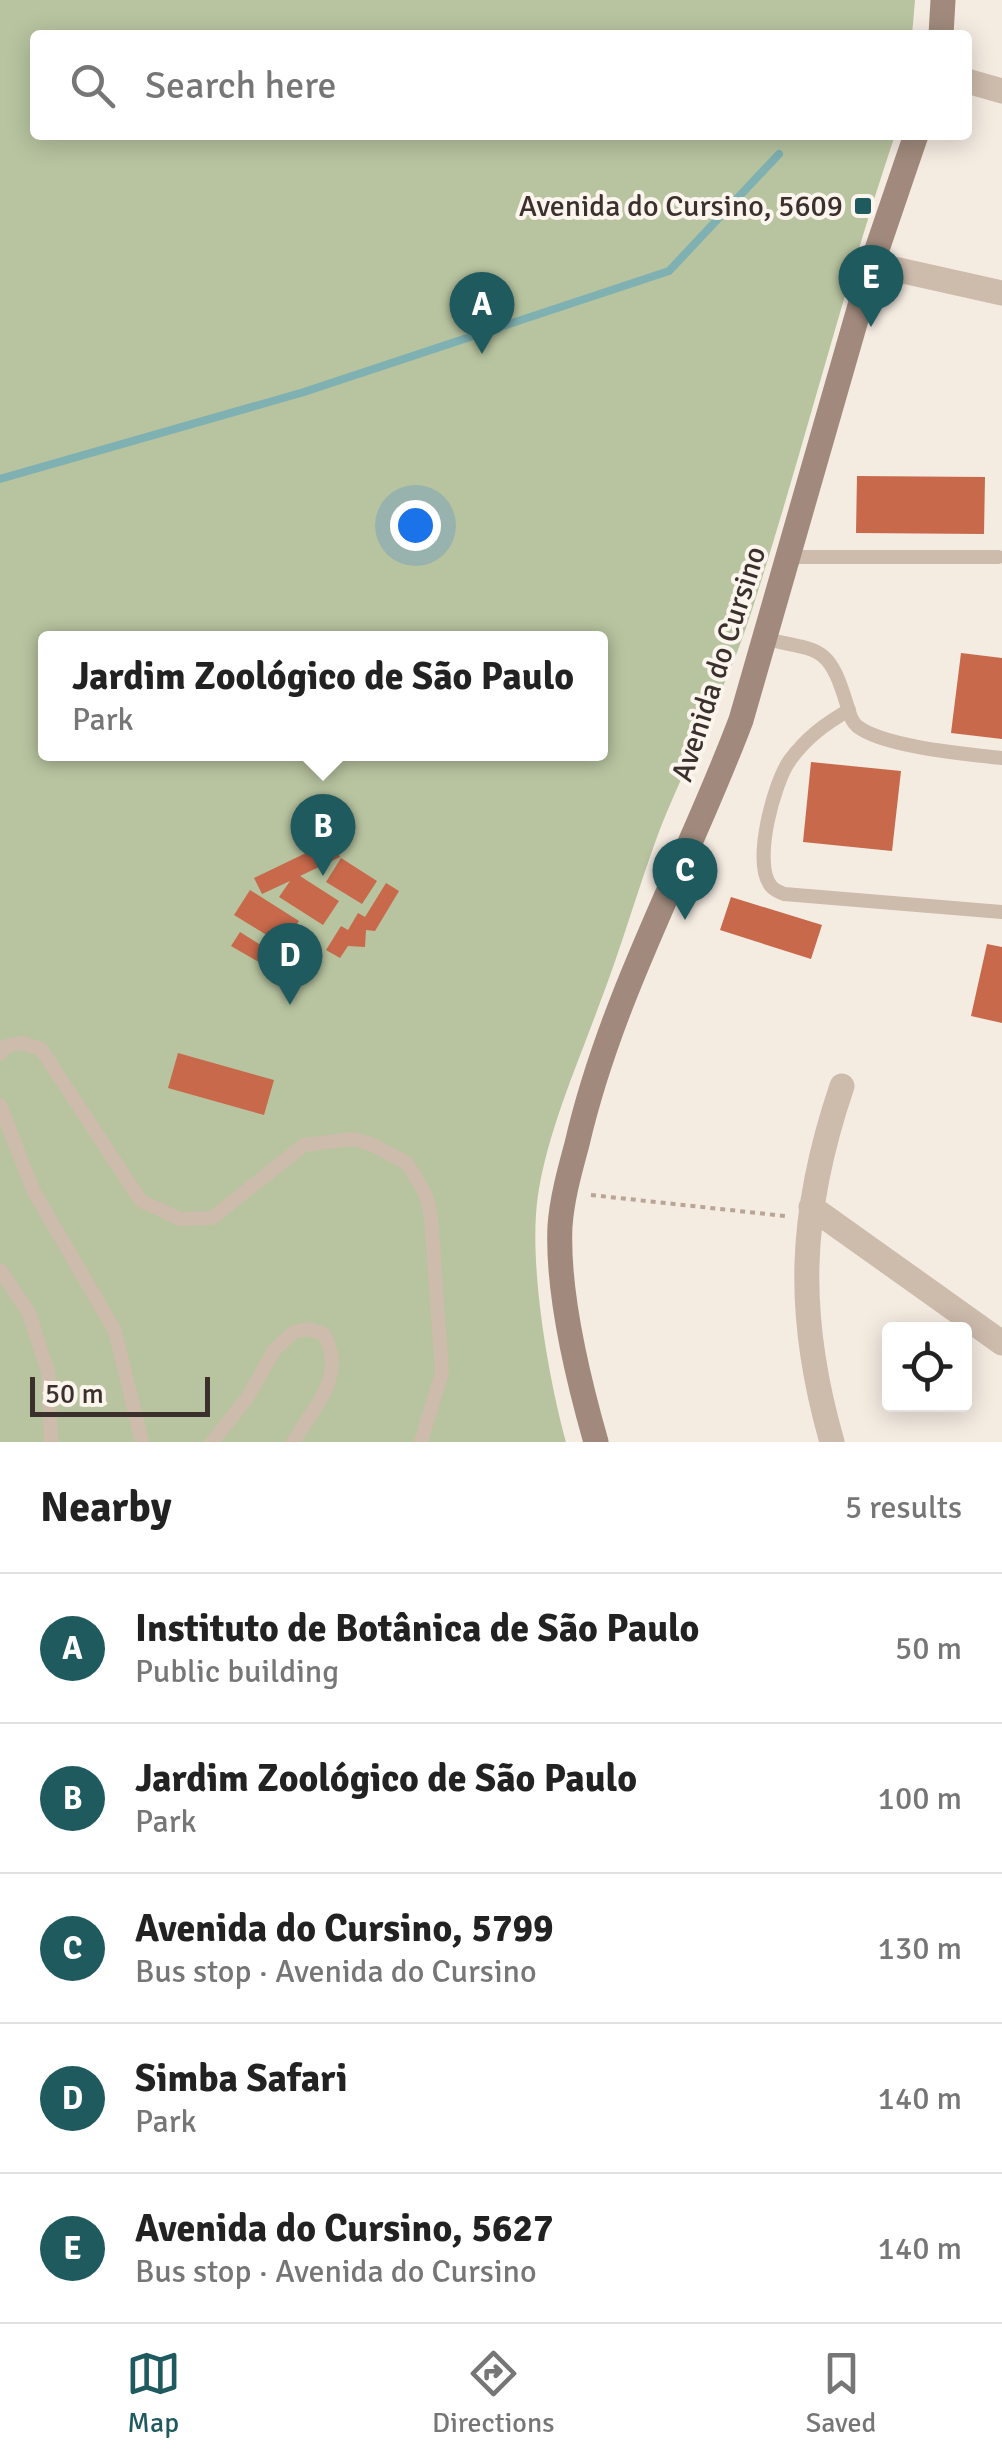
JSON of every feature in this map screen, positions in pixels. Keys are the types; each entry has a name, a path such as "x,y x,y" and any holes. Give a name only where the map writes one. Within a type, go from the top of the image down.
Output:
{"main road":[{"path":"941,30 942,0"},
{"name":"Avenida do Cursino","path":"596,1442 573,1349 562,1258 560,1225 566,1192 592,1086 629,984 724,764 765,640 872,264 914,140"}],"street":[{"path":"972,82 1002,91"},
{"path":"872,264 1002,293"},
{"path":"832,1442 816,1387 805,1256 821,1149 842,1086"},
{"path":"811,1213 1002,1343"}],"lane":[{"path":"788,557 998,556"},
{"path":"765,640 828,657 857,726 894,741 1002,758"},
{"path":"849,710 819,727 788,763 770,808 765,845 766,876 772,889 784,894 1002,912"},
{"path":"0,1054 6,1046 22,1043 41,1050 141,1201 180,1218 212,1218 240,1200 304,1145 353,1139 408,1163 426,1195 431,1217 442,1372 420,1442"},
{"path":"0,1106 33,1190 115,1331 132,1387 142,1442"},
{"path":"0,1270 29,1314 48,1372 51,1442"},
{"path":"212,1442 276,1350 294,1332 308,1329 324,1334 334,1353 334,1374 293,1442"}],"path":[{"path":"566,1192 811,1213"}],"green space":[{"path":"0,0 915,0 912,30 30,30 30,140 893,140 751,613 660,829 548,1147 536,1222 538,1285 547,1353 566,1442 0,1442"}],"building":[{"path":"857,476 985,477 984,534 856,533"},
{"path":"961,653 1002,658 1002,739 951,733"},
{"path":"811,762 901,771 892,851 803,842"},
{"path":"333,840 340,857 300,876 339,901 323,925 279,897 290,881 262,894 254,878"},
{"path":"341,858 377,881 362,904 326,882"},
{"path":"386,883 399,891 375,931 366,930 365,947 348,946 340,958 326,950 341,926 348,930 358,913 365,917"},
{"path":"250,890 299,921 283,945 234,915"},
{"path":"731,897 822,925 811,959 720,930"},
{"path":"240,932 297,968 290,980 231,946"},
{"path":"987,944 1002,947 1002,1023 971,1016"},
{"path":"178,1053 274,1080 264,1115 168,1088"}],"waterway":[{"path":"0,479 304,392 669,271 779,154"}],"place":[{"name":"Avenida do Cursino, 5609","path":"863,206"},
{"name":"Avenida do Cursino, 5627","path":"871,327"},
{"name":"Instituto de Botânica de São Paulo","path":"482,354"},
{"name":"Jardim Zoológico de São Paulo","path":"323,876"},
{"name":"Avenida do Cursino, 5799","path":"685,920"},
{"name":"Simba Safari","path":"290,1005"}]}
